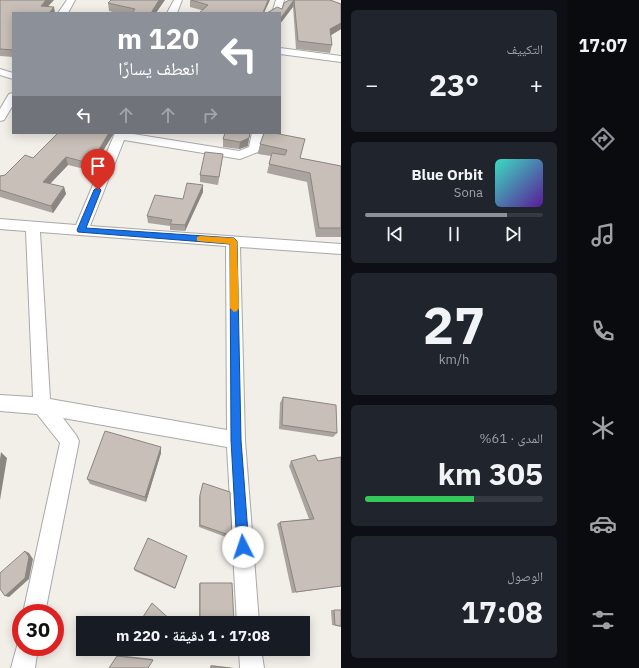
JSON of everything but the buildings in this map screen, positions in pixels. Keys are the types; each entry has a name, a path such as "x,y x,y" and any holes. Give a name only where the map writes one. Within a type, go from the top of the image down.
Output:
{"street":[{"path":"64,12 71,0"},
{"path":"172,12 178,0"},
{"path":"277,12 280,0"},
{"path":"281,51 341,59"},
{"path":"0,72 12,76"},
{"path":"0,118 12,98"},
{"path":"81,230 121,135 240,155 254,149 258,134"},
{"path":"0,224 341,249"},
{"path":"33,227 42,406 70,441 36,604"},
{"path":"234,241 236,440 248,616"},
{"path":"0,403 42,406 236,440"},
{"path":"23,668 25,656"},
{"path":"251,656 252,668"}],"slow traffic":[{"path":"200,239 234,241 234,308"}],"route":[{"path":"98,190 81,230 234,241 236,440 243,547"}]}
